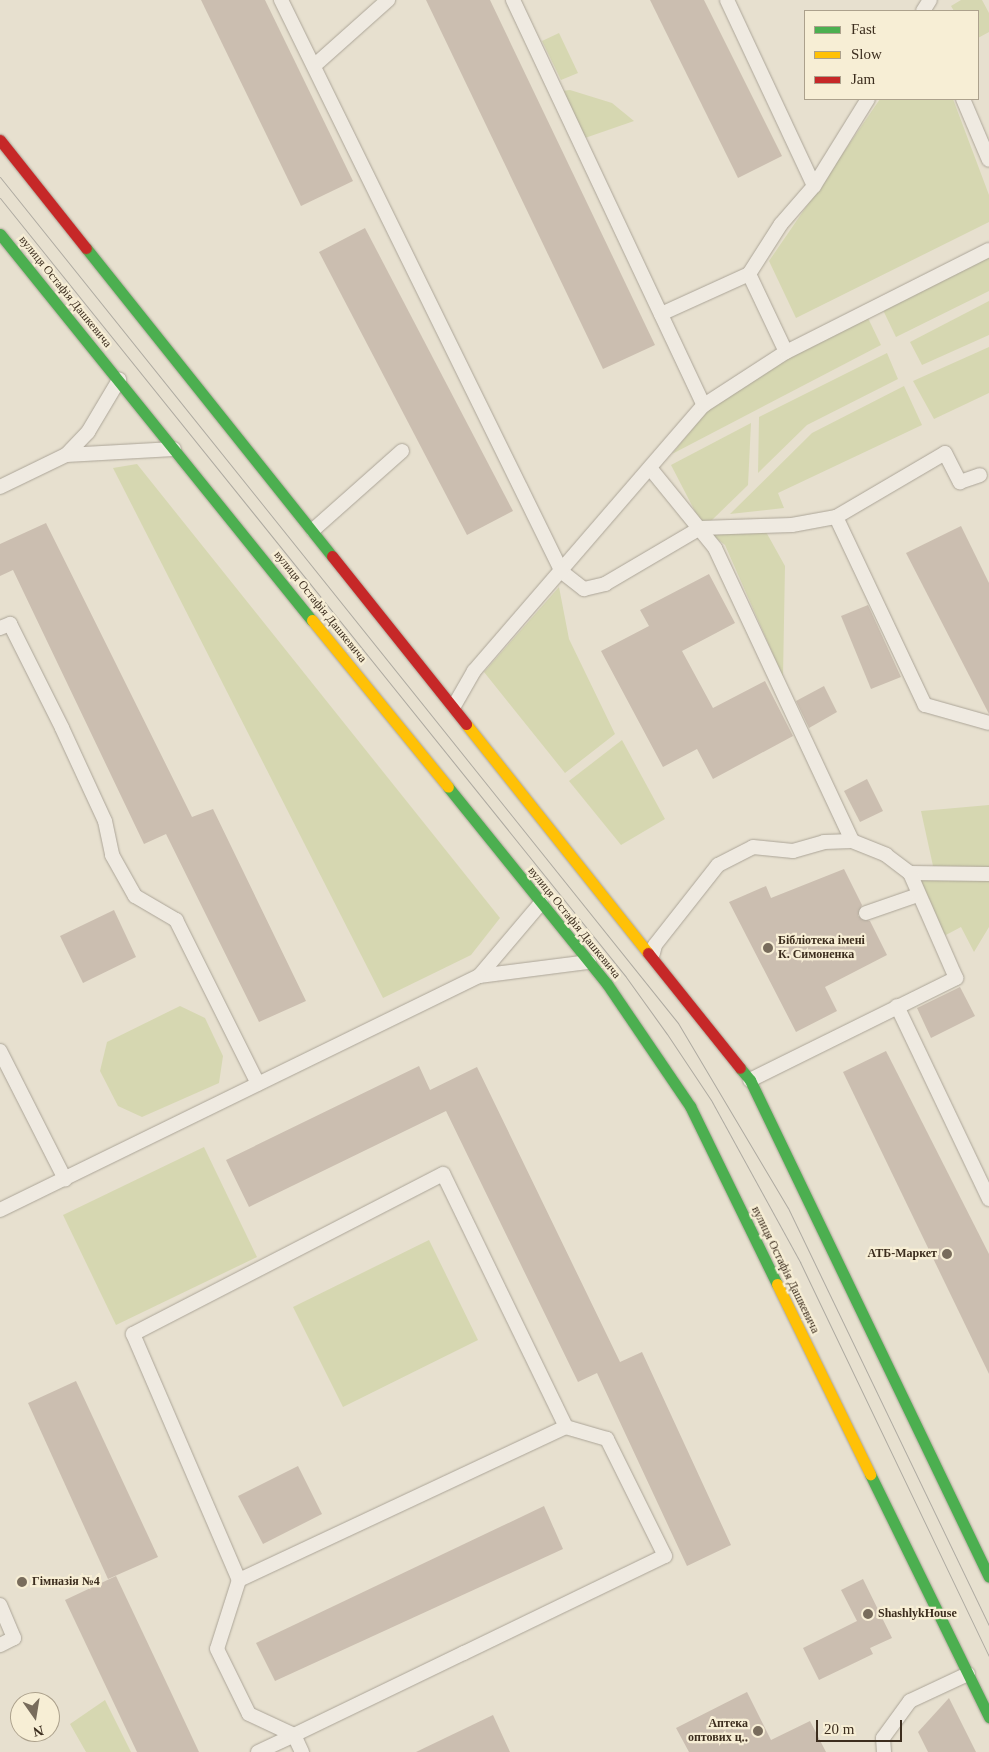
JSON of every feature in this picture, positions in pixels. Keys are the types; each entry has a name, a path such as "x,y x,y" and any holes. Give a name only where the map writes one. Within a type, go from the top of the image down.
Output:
{"street":[{"path":"0,140 653,953 750,1080 989,1577"},
{"name":"вулиця Остафія Дашкевича","path":"0,234 589,962 690,1106 989,1717"}],"lane":[{"path":"281,0 315,65 363,172 562,572 584,589 605,584 700,528 792,524 836,517 945,453 960,482 980,475"},
{"path":"315,65 388,0"},
{"path":"513,0 704,405"},
{"path":"727,0 814,186"},
{"path":"661,314 749,274 781,224 814,186 867,100"},
{"path":"963,100 989,160"},
{"path":"454,706 474,671 562,572 704,405 786,352 989,250"},
{"path":"749,274 786,352"},
{"path":"0,488 66,456 88,432 119,380"},
{"path":"66,456 174,449"},
{"path":"313,530 402,451"},
{"path":"650,468 715,548 852,841"},
{"path":"836,517 925,705 989,722"},
{"path":"0,628 10,624 62,728 105,821 112,855 135,896 176,920 258,1084"},
{"path":"653,953 654,945 718,865 753,847 793,851 824,842 852,841 886,855 910,872 989,874"},
{"path":"750,1080 956,978 918,895 910,872"},
{"path":"866,913 918,895"},
{"path":"479,976 541,904"},
{"path":"0,1210 479,976 589,962"},
{"path":"897,1006 989,1199"},
{"path":"0,1051 65,1179"},
{"path":"302,1752 294,1735 249,1714 217,1649 239,1580 133,1334 443,1174 566,1427"},
{"path":"239,1580 566,1427 607,1439 665,1556 258,1752"},
{"path":"0,1605 14,1638 0,1645"},
{"path":"884,1752 883,1738 910,1701 968,1674"}],"green space":[{"path":"961,0 982,0 989,13 989,32 979,37 979,10 953,10 951,6"},
{"path":"559,33 578,73 561,80 542,41"},
{"path":"570,90 612,103 634,121 585,138 561,91"},
{"path":"879,100 953,100 989,195 989,222 796,318 769,261"},
{"path":"989,254 989,291 896,337 882,308"},
{"path":"989,301 989,335 922,365 910,342"},
{"path":"867,316 881,345 672,454 709,408 787,356"},
{"path":"989,347 989,393 934,419 913,381"},
{"path":"887,353 898,379 807,425 758,473 759,417"},
{"path":"904,386 922,425 778,493 784,508 730,514 812,433"},
{"path":"751,423 748,485 711,521 700,521 671,465"},
{"path":"137,464 500,918 471,955 383,998 113,468"},
{"path":"765,530 785,566 783,677 725,545 710,533"},
{"path":"559,587 569,639 615,734 565,773 484,672"},
{"path":"622,740 665,819 621,845 569,781"},
{"path":"989,805 989,868 933,866 921,811"},
{"path":"917,877 989,880 989,927 974,952 961,927 944,936"},
{"path":"180,1006 205,1018 223,1056 219,1083 142,1117 118,1106 100,1071 107,1042"},
{"path":"204,1147 257,1257 116,1325 63,1215"},
{"path":"429,1240 478,1340 343,1407 293,1307"},
{"path":"105,1700 131,1752 86,1752 70,1724"}],"building":[{"path":"201,0 265,0 353,181 301,206"},
{"path":"426,0 490,0 655,345 603,369"},
{"path":"650,0 704,0 782,156 738,178"},
{"path":"365,228 513,511 467,535 319,252"},
{"path":"46,523 192,817 213,809 306,1001 259,1022 166,834 144,844 13,570 0,576 0,544"},
{"path":"961,526 989,583 989,714 906,553"},
{"path":"709,574 735,623 682,651 713,708 765,681 793,736 713,779 697,749 663,767 601,651 649,626 640,610"},
{"path":"868,605 901,677 871,689 841,616"},
{"path":"824,686 837,712 809,728 796,701"},
{"path":"867,779 883,811 860,822 844,791"},
{"path":"844,869 862,905 858,916 870,921 887,955 825,987 837,1011 796,1032 729,902 766,886 771,898"},
{"path":"114,910 136,957 83,983 60,936"},
{"path":"960,987 975,1016 931,1038 917,1008"},
{"path":"886,1051 989,1254 989,1374 843,1072"},
{"path":"419,1066 430,1090 477,1067 620,1362 642,1352 731,1545 687,1566 597,1373 578,1382 446,1111 249,1207 226,1160"},
{"path":"76,1381 158,1557 108,1579 28,1403"},
{"path":"298,1466 322,1514 263,1544 238,1496"},
{"path":"544,1506 563,1549 275,1681 256,1643"},
{"path":"116,1576 199,1752 137,1752 65,1600"},
{"path":"863,1579 892,1638 870,1648 873,1654 819,1680 803,1648 857,1621 841,1590"},
{"path":"747,1692 771,1740 810,1721 826,1752 689,1752 676,1728"},
{"path":"949,1698 976,1752 928,1752 918,1732"},
{"path":"493,1715 510,1752 416,1752"}],"tram line":[{"path":"0,177 678,1023 788,1208 989,1625"},
{"path":"0,198 626,977 667,1034 711,1100 800,1262 989,1656"}],"traffic: fast":[{"path":"0,234 312,620"},
{"path":"86,248 332,556"},
{"path":"448,787 607,984 690,1106 777,1284"},
{"path":"740,1068 750,1080 989,1577"},
{"path":"870,1474 989,1717"}],"traffic: slow":[{"path":"312,620 448,787"},
{"path":"466,724 648,953"},
{"path":"777,1284 870,1474"}],"traffic: jam":[{"path":"0,140 86,248"},
{"path":"332,556 466,724"},
{"path":"648,953 740,1068"}],"place":[{"name":"Бібліотека імені К. Симоненка","path":"768,948"},
{"name":"АТБ-Маркет","path":"947,1254"},
{"name":"Гімназія №4","path":"22,1582"},
{"name":"ShashlykHouse","path":"868,1614"},
{"name":"Аптека оптових ц‥","path":"758,1731"}]}
